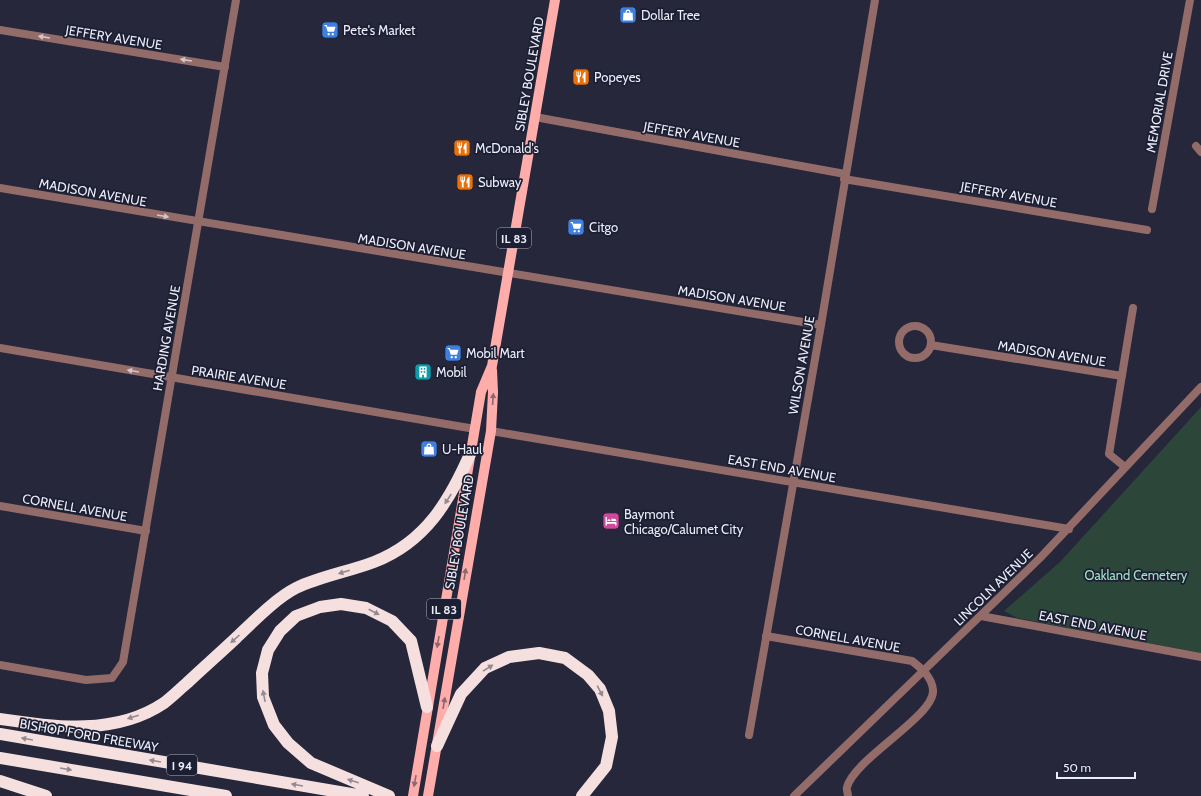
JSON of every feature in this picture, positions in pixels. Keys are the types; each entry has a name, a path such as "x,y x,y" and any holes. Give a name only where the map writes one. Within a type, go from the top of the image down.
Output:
{"highway":[{"path":"0,719 65,728 119,722 144,714 165,702 266,610 296,588 375,562 399,549 422,532 440,511 455,488 471,452"},
{"path":"389,796 311,763 288,743 274,725 263,697 262,673 268,650 280,631 296,616 320,607 341,604 366,608 392,621 411,641 427,707"},
{"path":"437,746 461,694 485,668 509,657 539,653 565,658 588,675 600,689 608,711 612,737 606,766 582,796"},
{"name":"BISHOP FORD FREEWAY","path":"0,734 363,796"},
{"name":"I 94","path":"0,758 226,796"},
{"path":"0,781 46,796"}],"main road":[{"name":"SIBLEY BOULEVARD","path":"428,796 490,431 493,392 492,366 555,0"},
{"name":"SIBLEY BOULEVARD","path":"413,796 481,392 492,366"}],"street":[{"name":"HARDING AVENUE","path":"0,665 86,680 112,678 123,662 236,0"},
{"name":"WILSON AVENUE","path":"749,735 792,482 821,325 844,176 875,0"},
{"name":"MEMORIAL DRIVE","path":"1152,209 1190,0"},
{"name":"JEFFERY AVENUE","path":"0,30 225,67"},
{"name":"JEFFERY AVENUE","path":"535,117 844,176 1147,230"},
{"name":"MADISON AVENUE","path":"0,188 508,274 821,325"},
{"path":"1125,467 1109,454 1133,308"},
{"name":"MADISON AVENUE","path":"930,345 1122,376"},
{"name":"PRAIRIE AVENUE","path":"0,348 475,429"},
{"name":"LINCOLN AVENUE","path":"794,796 1069,529 1201,387"},
{"name":"EAST END AVENUE","path":"490,431 1069,529"},
{"name":"CORNELL AVENUE","path":"0,506 146,531"},
{"name":"EAST END AVENUE","path":"981,616 1201,657"},
{"name":"CORNELL AVENUE","path":"766,636 912,661 923,670"},
{"path":"848,796 847,787 857,771 926,708 933,691 930,680 923,670"}],"green space":[{"name":"Oakland Cemetery","path":"1201,407 1201,653 1017,618 1004,611 1060,562"}],"place":[{"name":"Dollar Tree","path":"628,15"},
{"name":"Pete's Market","path":"330,30"},
{"name":"Popeyes","path":"581,77"},
{"name":"McDonald's","path":"462,148"},
{"name":"Subway","path":"465,182"},
{"name":"Citgo","path":"576,227"},
{"name":"Mobil Mart","path":"453,353"},
{"name":"Mobil","path":"423,372"},
{"name":"U-Haul","path":"429,449"},
{"name":"Baymont Chicago/Calumet City","path":"611,521"}]}
